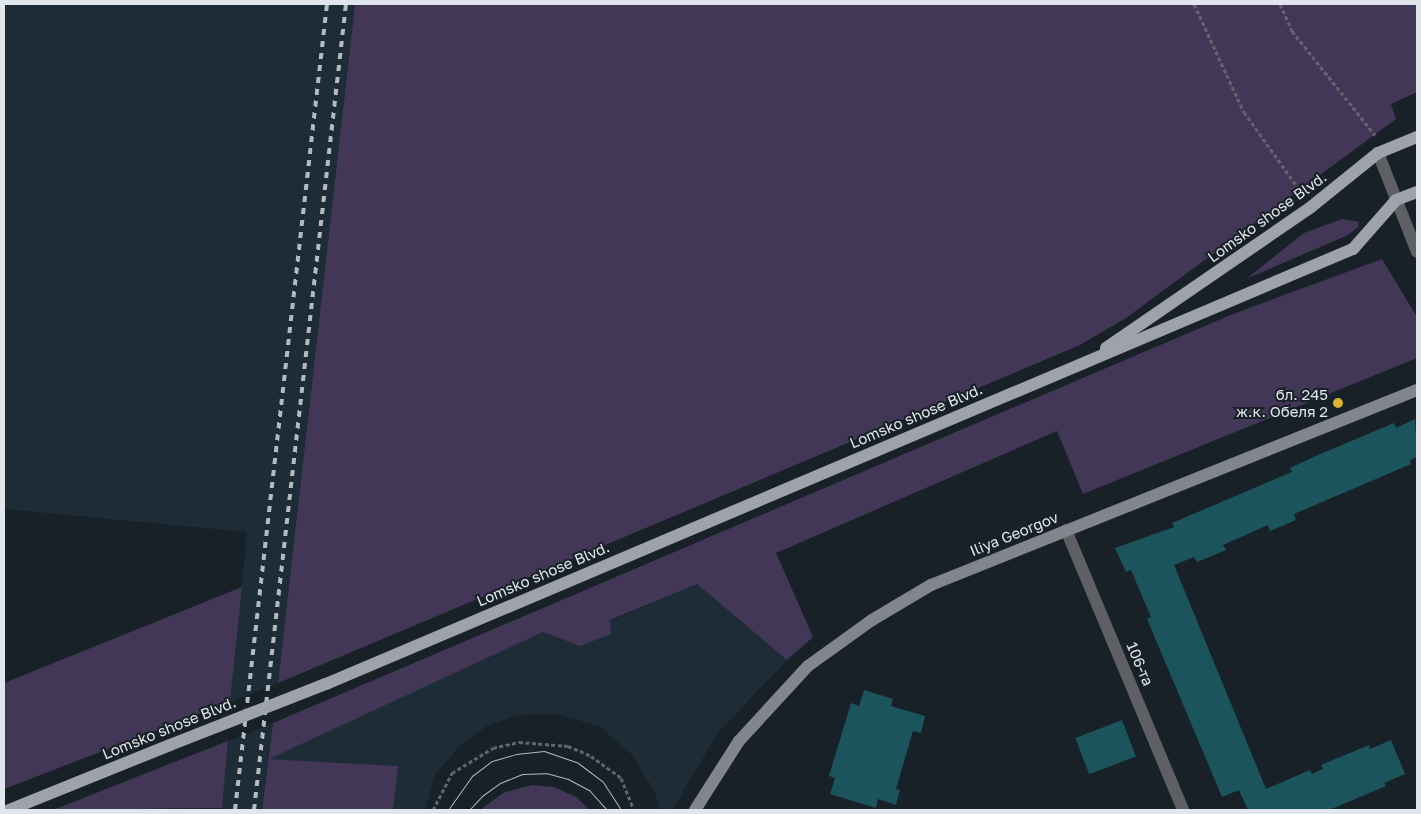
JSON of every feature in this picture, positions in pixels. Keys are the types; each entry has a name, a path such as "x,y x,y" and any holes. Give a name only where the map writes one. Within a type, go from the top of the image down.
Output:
{"main road":[{"name":"Lomsko shose Blvd.","path":"1088,361 1311,207 1378,153 1417,137"},
{"name":"Lomsko shose Blvd.","path":"9,810 326,684 1354,249 1396,200 1417,192"}],"street":[{"path":"1378,153 1417,252"},
{"name":"Iliya Georgov","path":"695,810 739,741 808,666 872,620 931,585 1417,390"},
{"name":"106-та","path":"1066,530 1183,810"}],"path":[{"path":"1194,4 1244,112 1311,207"},
{"path":"1280,4 1292,31 1375,135 1378,153"},
{"path":"433,810 452,773 493,748 519,742 568,746 591,756 621,778 634,810"}],"shaded area":[{"path":"4,4 355,4 278,683 230,702 247,532 4,509"},
{"path":"355,4 1417,4 1417,92 1391,104 1396,119 1126,318 1080,345 278,683"},
{"path":"1342,219 1359,222 1358,227 1348,235 1246,279 1304,233"},
{"path":"1382,259 1417,317 1417,358 1083,494 1057,431 776,553 813,637 787,660 697,584 610,620 611,634 580,646 543,632 269,759 398,766 393,810 262,810 273,723 1233,314"},
{"path":"697,584 787,660 718,733 672,810 660,810 654,790 631,754 599,726 556,714 518,715 488,725 461,745 435,774 425,810 393,810 397,766 268,759 262,810 216,810 222,808 228,741 273,723 268,758 543,632 580,646 610,621"},
{"path":"242,587 230,702 4,789 4,683"},
{"path":"228,741 222,808 53,810 177,761"},
{"path":"532,785 554,787 576,797 590,810 480,810 503,793"}],"building":[{"path":"1415,419 1417,457 1410,460 1411,464 1294,514 1296,520 1270,531 1268,525 1223,545 1226,550 1197,562 1194,557 1174,565 1266,789 1310,770 1312,774 1323,769 1321,765 1369,745 1370,749 1391,740 1405,774 1384,783 1386,786 1329,810 1248,810 1239,790 1222,797 1147,619 1151,617 1131,570 1126,572 1115,548 1174,527 1172,523 1292,472 1290,468 1318,455 1394,423 1396,428"},
{"path":"864,690 893,699 891,706 925,716 921,733 913,731 896,789 900,790 896,805 878,799 876,808 830,794 835,778 829,776 851,703 859,706"},
{"path":"1122,720 1136,756 1089,774 1075,738"}],"tram line":[{"path":"448,810 472,776 492,761 516,754 544,751 578,763 603,782 621,810"},
{"path":"469,810 482,796 500,783 522,774 546,773 568,779 589,790 607,810"}],"railway":[{"path":"235,810 327,4"},
{"path":"254,810 346,4"}],"place":[{"name":"бл. 245 ж.к. Обеля 2","path":"1338,403"}]}
